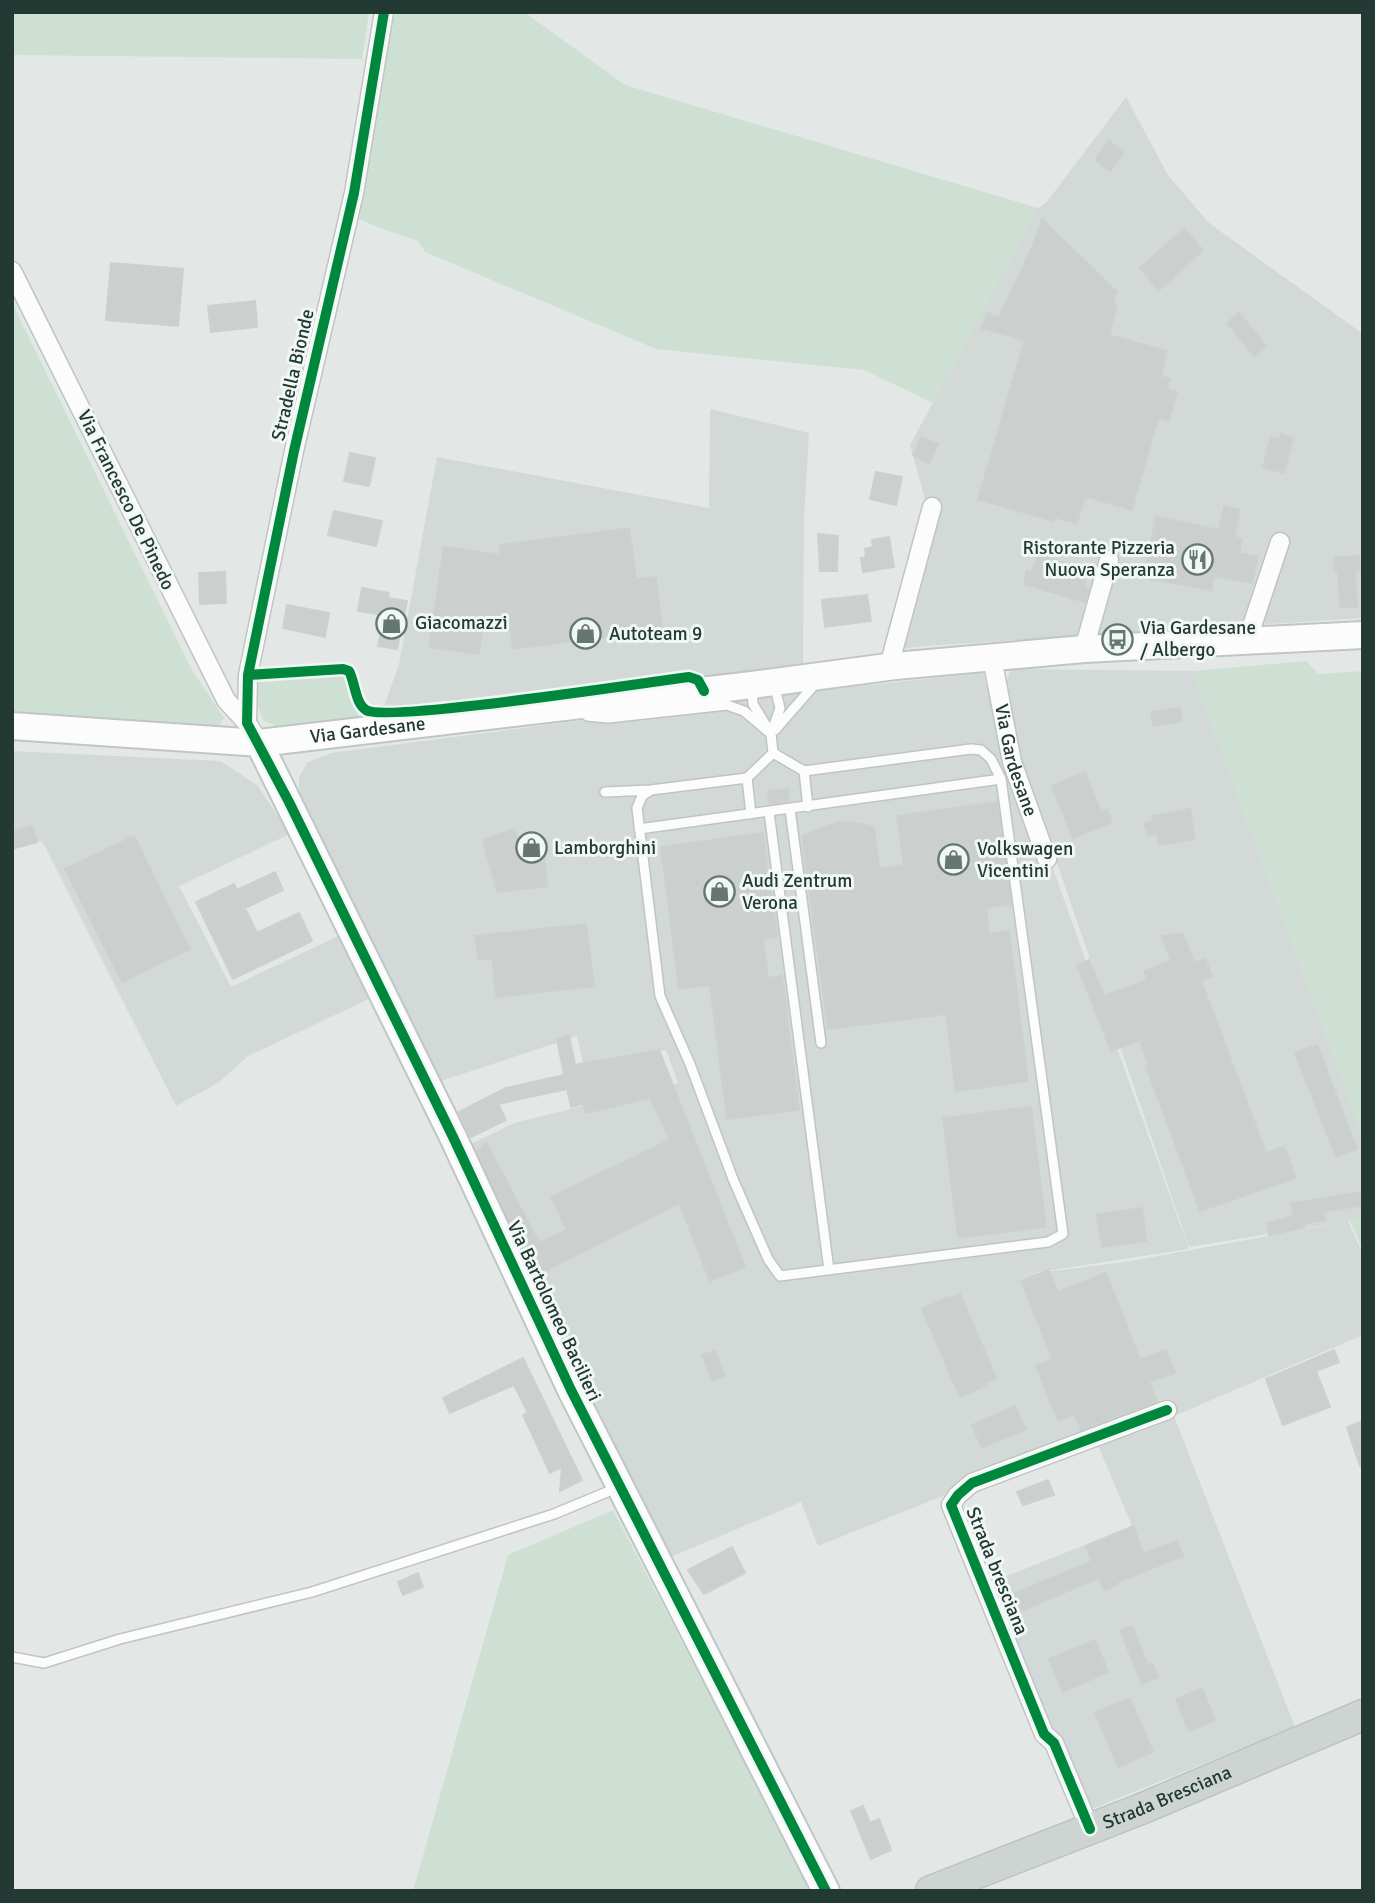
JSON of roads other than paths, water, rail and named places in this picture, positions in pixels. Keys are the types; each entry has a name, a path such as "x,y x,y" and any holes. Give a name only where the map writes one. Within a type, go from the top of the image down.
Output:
{"main road":[{"name":"Via Gardesane","path":"12,726 253,733 537,711 889,666 1084,649 1363,635"},
{"name":"Via Bartolomeo Bacilieri","path":"253,733 453,1137 571,1390 826,1891"},
{"name":"Strada Bresciana","path":"931,1891 1090,1829 1363,1715"}],"street":[{"name":"Stradella Bionde","path":"253,733 248,675 293,451 354,193 384,12"},
{"name":"Via Francesco De Pinedo","path":"12,271 226,700 253,733"},
{"path":"889,666 932,507"},
{"path":"1250,641 1253,623 1280,542"},
{"path":"1084,649 1109,559"},
{"name":"Via Gardesane","path":"992,658 1012,762 1047,859"},
{"name":"Strada bresciana","path":"1090,1829 1054,1743 1044,1734 951,1505 972,1483 1167,1410"}],"lane":[{"path":"771,734 821,676"},
{"path":"763,684 780,708 771,734"},
{"path":"763,684 754,704 771,734 773,753"},
{"path":"537,711 608,718 727,705 744,711 771,734"},
{"path":"651,790 642,796 637,808 660,996 690,1064 738,1191 768,1259 780,1276 1048,1242 1063,1234 1001,779 991,760 981,750 971,749 804,771 773,753"},
{"path":"605,792 651,790 747,778 773,753"},
{"path":"804,771 808,807"},
{"path":"747,778 751,814"},
{"path":"639,828 1001,779"},
{"path":"790,809 821,1043"},
{"path":"769,812 829,1270"},
{"path":"12,1657 44,1663 120,1639 312,1592 554,1514 620,1486"}],"place":[{"name":"Ristorante Pizzeria Nuova Speranza","path":"1198,559"},
{"name":"Giacomazzi","path":"392,623"},
{"name":"Autoteam 9","path":"586,634"},
{"name":"Via Gardesane / Albergo","path":"1117,639"},
{"name":"Lamborghini","path":"531,848"},
{"name":"Volkswagen Vicentini","path":"954,860"},
{"name":"Audi Zentrum Verona","path":"719,892"}]}
